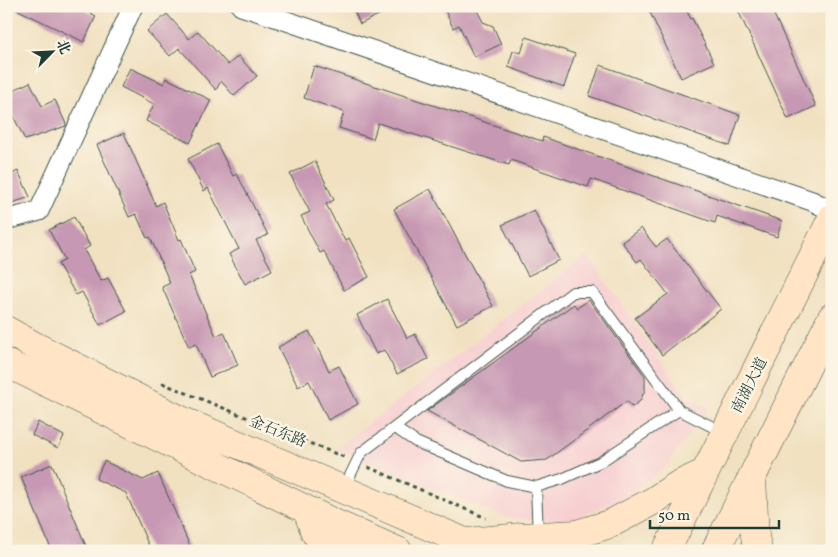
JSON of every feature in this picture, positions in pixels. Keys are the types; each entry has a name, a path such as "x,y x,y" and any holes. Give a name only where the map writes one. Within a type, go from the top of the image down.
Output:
{"main road":[{"name":"南湖大道","path":"666,551 832,218"},
{"path":"715,551 832,317"},
{"name":"金石东路","path":"6,330 179,419 477,547"},
{"path":"6,363 332,522 398,551"},
{"path":"477,547 521,537 577,534 610,524 678,485 704,473"},
{"path":"752,476 755,536 758,551"},
{"path":"307,510 316,533 341,551"}],"street":[{"path":"6,220 39,211 133,6"},
{"path":"241,6 812,201 832,212"}],"lane":[{"path":"344,489 361,453 573,292 592,292 679,410 724,433"},
{"path":"394,428 416,442 507,481 536,487 562,479 600,462 679,410"},
{"path":"536,487 538,536"}],"path":[{"name":"金石东路","path":"154,380 357,462 489,519"}],"shaded area":[{"path":"587,255 687,398 709,407 666,466 625,498 563,523 505,517 336,449"}],"building":[{"path":"10,6 76,6 96,16 84,42"},
{"path":"352,6 397,6 360,24"},
{"path":"443,6 475,6 483,22 493,26 501,44 474,57 459,25 453,28"},
{"path":"647,6 684,6 714,63 681,78"},
{"path":"736,6 770,6 816,106 788,119"},
{"path":"167,14 189,39 198,31 228,65 238,56 257,76 234,96 221,81 216,90 179,48 170,56 147,31"},
{"path":"526,37 575,54 564,87 508,67 513,51 521,53"},
{"path":"600,65 740,115 730,146 589,96"},
{"path":"314,66 542,141 543,137 782,221 777,237 717,216 715,223 591,179 588,187 511,160 509,165 378,123 373,139 339,128 344,112 304,98"},
{"path":"130,68 164,84 166,78 211,100 190,143 146,121 154,104 121,87"},
{"path":"30,82 42,106 55,100 66,126 25,140 6,101 6,94"},
{"path":"124,133 156,206 163,202 179,240 181,239 195,272 189,275 216,336 224,332 238,365 210,377 196,344 189,347 162,287 170,283 150,237 147,238 136,214 129,217 97,145"},
{"path":"217,144 233,176 237,174 268,235 256,240 272,270 245,284 229,254 239,249 208,188 204,191 188,159"},
{"path":"315,161 334,200 326,204 345,241 349,238 369,277 344,290 324,251 320,253 301,216 310,212 290,174"},
{"path":"18,171 30,197 6,205 6,177"},
{"path":"430,189 493,306 457,325 394,209"},
{"path":"534,210 559,260 528,276 502,225"},
{"path":"74,217 90,246 84,250 101,281 108,278 126,311 100,325 82,292 76,295 58,264 65,260 49,230"},
{"path":"641,228 656,247 667,239 721,309 662,355 635,318 668,294 641,259 637,262 622,242"},
{"path":"387,299 407,338 415,334 428,359 397,374 384,350 376,354 357,315"},
{"path":"589,300 645,376 645,390 640,401 632,407 627,401 547,460 521,462 427,411 574,304 577,308"},
{"path":"309,331 329,371 339,366 358,404 328,420 309,381 298,387 278,347"},
{"path":"38,422 64,436 58,448 32,435"},
{"path":"104,461 143,480 158,473 192,551 151,551 126,493 96,479"},
{"path":"52,464 88,551 52,551 21,477"}]}
